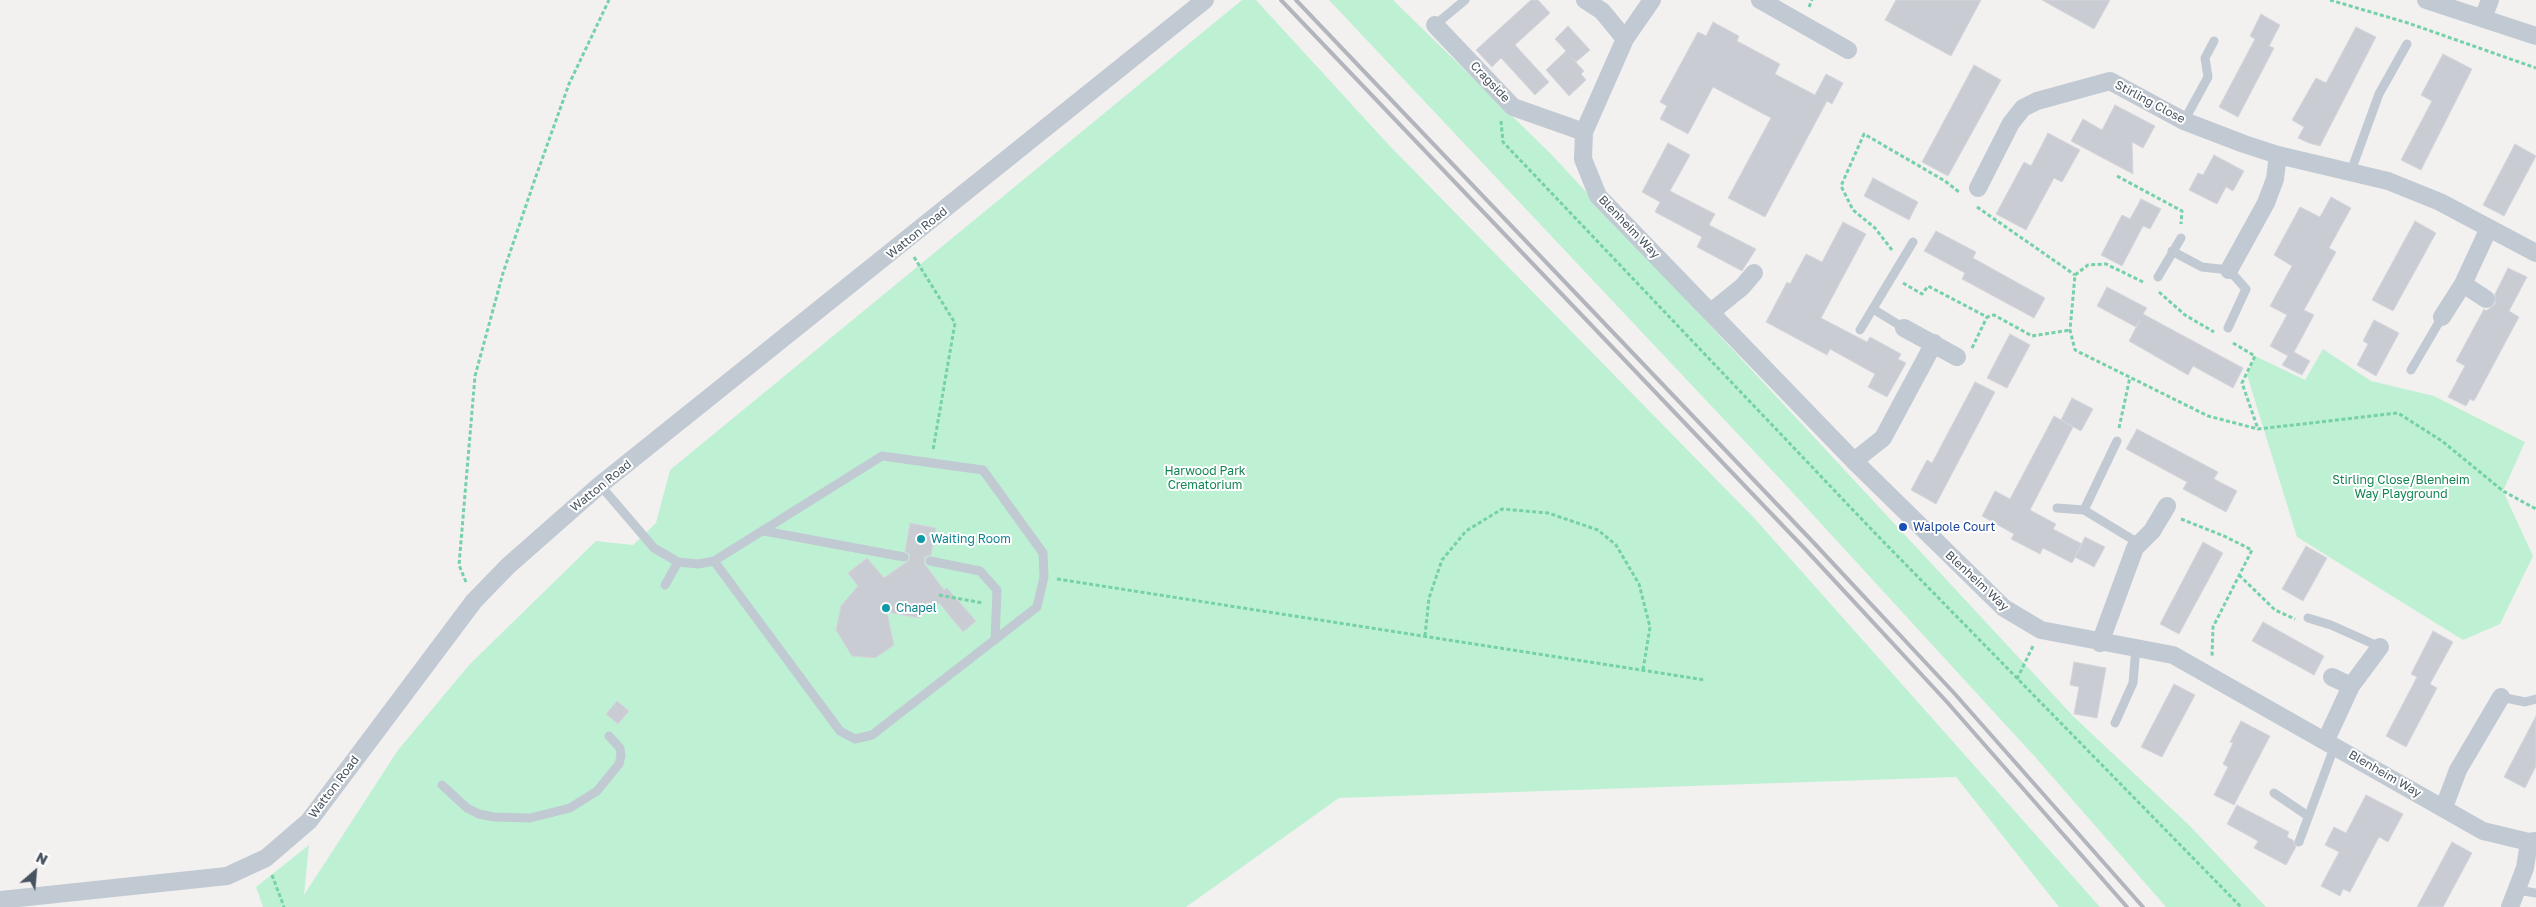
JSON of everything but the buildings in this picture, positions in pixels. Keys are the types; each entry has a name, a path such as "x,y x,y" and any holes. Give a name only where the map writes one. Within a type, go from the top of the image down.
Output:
{"street":[{"name":"Watton Road","path":"0,900 227,876 266,858 309,821 474,601 508,566 600,486 905,243 1205,0"},
{"path":"1585,0 1602,11 1625,39"},
{"name":"Blenheim Way","path":"1652,0 1625,39 1584,132 1583,159 1598,196 1854,461 2004,608 2042,630 2100,643 2136,646 2173,655 2444,807 2483,831 2532,841 2518,890 2510,907"},
{"path":"1760,0 1848,50"},
{"path":"2426,0 2536,36"},
{"path":"2483,18 2490,0"},
{"name":"Cragside","path":"1435,26 1513,107 1584,132"},
{"name":"Stirling Close","path":"1978,188 2011,123 2023,108 2037,101 2110,81 2184,121 2244,144 2278,155 2388,181 2440,202 2536,253"},
{"path":"2229,270 2266,203 2275,179 2278,155"},
{"path":"2442,317 2463,284 2489,228"},
{"path":"1711,312 1742,287 1754,273"},
{"path":"2463,284 2486,299"},
{"path":"1904,328 1957,357"},
{"path":"1854,461 1883,438 1934,343"},
{"path":"2100,643 2135,548 2152,531 2166,509"},
{"path":"2330,743 2350,686 2380,647"},
{"path":"2332,677 2350,686"},
{"path":"2444,807 2458,770 2500,697"}],"lane":[{"path":"1435,26 1465,0"},
{"path":"2184,121 2208,77 2205,58 2214,41"},
{"path":"2351,171 2379,94 2407,44"},
{"path":"2158,277 2181,238"},
{"path":"1860,330 1913,242"},
{"path":"2172,251 2202,267 2229,270 2246,289 2228,328"},
{"path":"1873,308 1904,328"},
{"path":"2411,370 2442,317"},
{"path":"2084,510 2117,441"},
{"path":"600,486 654,548 678,562 698,564 714,561 882,456 984,470 1042,553 1044,577 1037,607 872,735 854,739 840,732 714,561"},
{"path":"2057,508 2084,510 2140,544"},
{"path":"764,530 904,557"},
{"path":"930,561 980,571 997,590 995,640"},
{"path":"665,585 678,562"},
{"path":"2308,618 2331,625 2380,647"},
{"path":"2115,723 2133,683 2136,646"},
{"path":"2500,697 2524,702 2536,699"},
{"path":"442,785 467,808 480,814 494,817 530,818 570,808 597,791 619,764 622,756 620,748 610,736"},
{"path":"2299,842 2330,743"},
{"path":"2274,794 2308,816"},
{"path":"2518,890 2536,893"}],"path":[{"path":"474,601 459,565 475,376 503,273 535,179 570,84 609,0"},
{"path":"2330,0 2408,23 2536,68"},
{"path":"1498,91 1503,142 2017,679 2241,907"},
{"path":"1864,134 1841,186 1853,210 1875,228 1886,245 1902,259"},
{"path":"2117,176 2182,211 2181,238"},
{"path":"905,243 955,323 931,463"},
{"path":"2146,283 2106,264 2088,265 2075,275 2070,330 2075,350 2208,416 2258,429 2398,412 2442,441 2503,491 2536,510"},
{"path":"1892,277 1922,294 1928,286 1987,317 1994,315 2032,336 2070,330"},
{"path":"2154,288 2185,315 2216,333"},
{"path":"1957,357 1965,362 1987,317"},
{"path":"2232,342 2255,356 2242,383 2258,429"},
{"path":"2117,441 2123,403 2130,377"},
{"path":"1425,636 1429,598 1442,560 1466,531 1502,509 1548,513 1598,530 1616,545 1639,584 1650,627 1643,670"},
{"path":"2166,509 2252,550 2213,627 2214,654 2204,672"},
{"path":"2239,576 2275,610 2299,621 2308,618"},
{"path":"1044,577 1705,680"},
{"path":"939,595 996,606"},
{"path":"2017,679 2042,630"},
{"path":"266,858 284,907"}],"green space":[{"name":"Harwood Park Crematorium","path":"1242,0 1256,0 1388,144 1756,520 2100,907 2059,907 1956,777 1339,798 1186,907 263,907 256,887 309,845 304,895 398,750 470,664 596,541 633,545 656,523 670,470"},
{"path":"1329,0 1393,0 1551,154 2074,717 2190,826 2266,907 2166,907 2036,758 1782,481"},
{"name":"Stirling Close/Blenheim Way Playground","path":"2323,349 2371,381 2434,396 2525,442 2503,491 2533,556 2500,624 2463,640 2297,537 2247,375 2255,356 2305,380"}],"railway":[{"path":"1281,0 1806,550 1947,702 2127,907"},
{"path":"1296,0 1813,542 1954,693 2143,907"}],"place":[{"name":"Walpole Court","path":"1903,527"},
{"name":"Waiting Room","path":"921,539"},
{"name":"Chapel","path":"886,608"}]}
